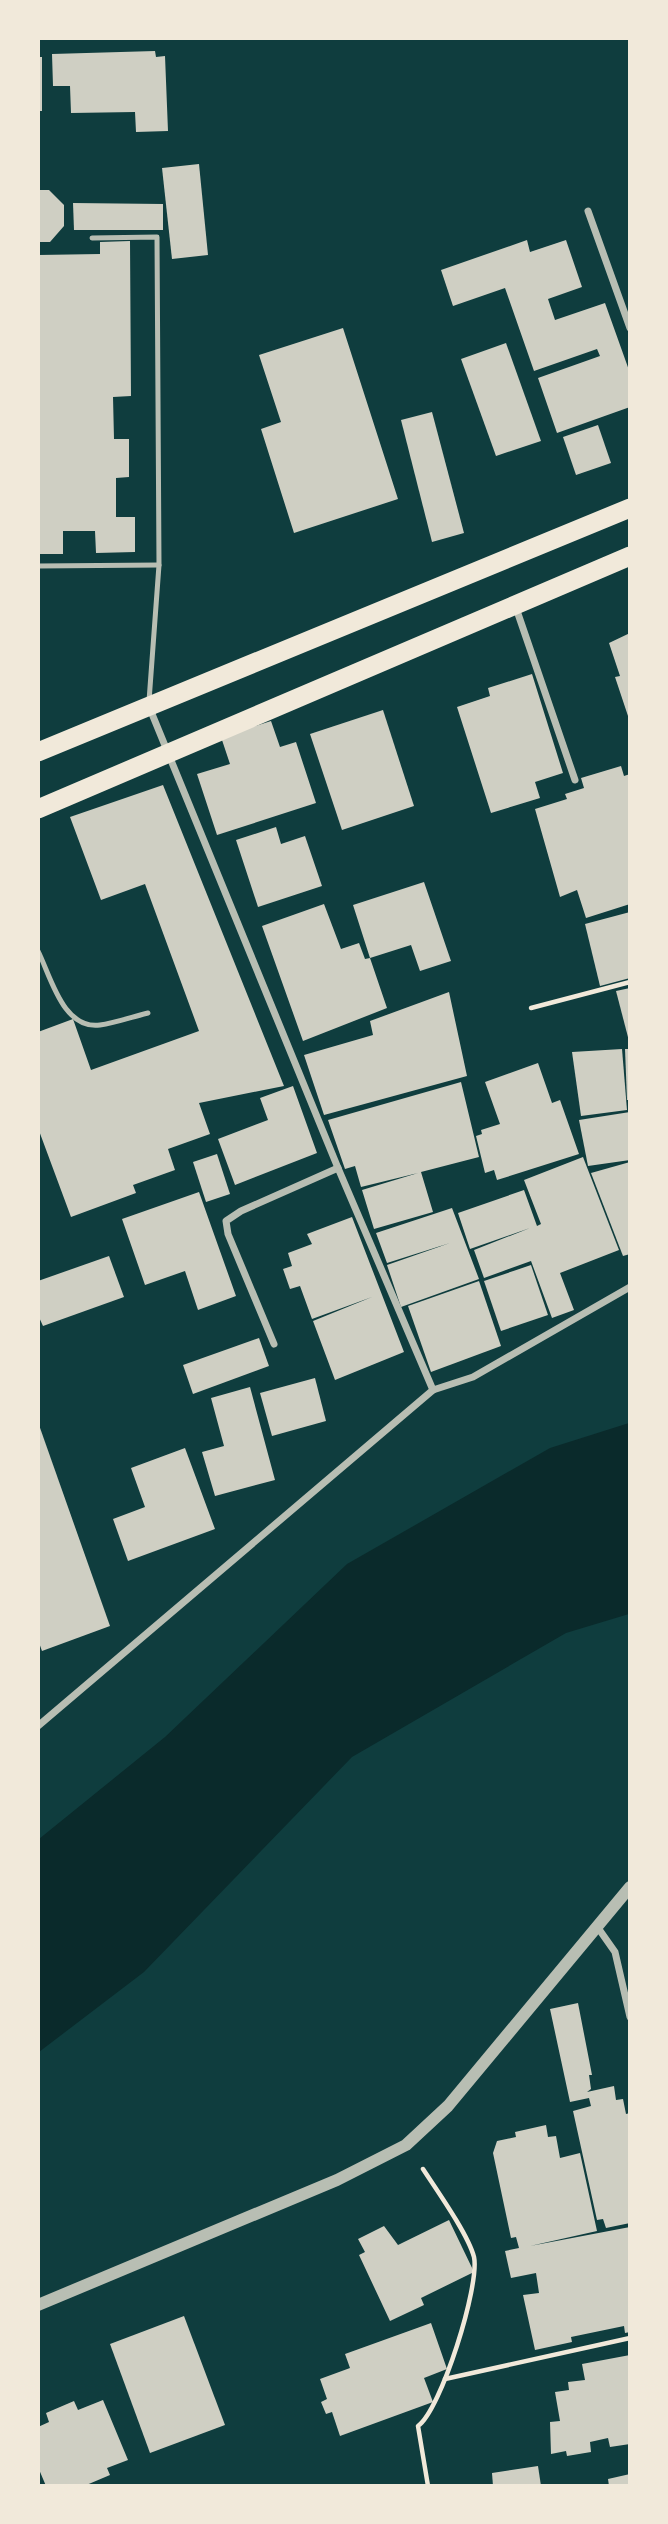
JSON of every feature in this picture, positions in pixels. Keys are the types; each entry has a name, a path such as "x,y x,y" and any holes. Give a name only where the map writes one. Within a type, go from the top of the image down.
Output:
{"highway":[{"path":"38,752 629,508"},
{"path":"38,809 629,555"}],"street":[{"path":"588,211 629,328"},
{"path":"514,605 575,780"},
{"path":"149,706 338,1168 433,1390"},
{"path":"274,1344 228,1234 226,1221 242,1211 338,1168"},
{"path":"38,1726 433,1390 473,1377 629,1287"},
{"path":"38,2305 338,2179 406,2145 448,2106 629,1887"},
{"path":"596,1925 615,1952 629,2017"}],"lane":[{"path":"92,238 156,237 159,565 149,706"},
{"path":"38,566 159,565"},
{"path":"38,951 66,1011 81,1024 98,1026 148,1013"}],"path":[{"path":"531,1008 629,982"},
{"path":"406,2145 437,2190 473,2253 476,2272 445,2379 427,2420 418,2426 428,2486"},
{"path":"445,2379 629,2339"}],"water":[{"path":"629,1423 629,1614 566,1633 352,1757 144,1972 39,2052 39,1839 165,1737 347,1564 550,1448"}],"building":[{"path":"155,51 156,57 165,56 168,131 136,132 135,112 71,113 70,86 53,86 52,54"},
{"path":"38,57 42,57 42,111 38,111"},
{"path":"199,164 208,255 172,259 162,168"},
{"path":"38,190 49,190 64,205 64,226 50,242 38,242"},
{"path":"73,203 163,204 163,230 74,230"},
{"path":"527,240 530,252 566,240 582,287 548,299 555,320 605,303 630,373 630,407 557,433 538,378 600,356 597,349 534,371 505,288 453,306 441,270"},
{"path":"130,241 131,396 113,397 114,439 129,439 129,477 116,478 116,517 135,517 135,552 96,553 95,531 63,531 63,554 38,554 38,255 100,254 100,242"},
{"path":"343,328 398,499 294,533 261,429 281,422 259,355"},
{"path":"506,343 541,441 496,456 461,359"},
{"path":"432,412 464,533 432,542 401,420"},
{"path":"598,425 611,463 576,475 563,437"},
{"path":"630,633 629,719 615,677 620,676 609,643"},
{"path":"532,674 563,773 535,782 540,798 491,813 457,707 490,696 488,688"},
{"path":"383,710 414,806 342,830 310,734"},
{"path":"271,721 280,747 296,742 316,803 217,835 197,774 230,764 221,737"},
{"path":"621,766 624,776 630,774 630,904 586,918 577,890 560,897 535,809 567,799 565,794 584,788 581,778"},
{"path":"163,785 284,1086 199,1103 210,1134 168,1149 175,1170 133,1185 136,1193 71,1217 38,1128 38,1032 73,1019 91,1070 199,1031 145,884 101,900 70,817"},
{"path":"276,827 281,844 305,836 322,886 258,907 236,840"},
{"path":"424,882 451,961 420,971 411,945 370,958 353,905"},
{"path":"324,904 341,949 359,943 365,959 370,958 387,1008 303,1041 262,926"},
{"path":"630,912 630,978 600,986 585,924"},
{"path":"630,988 630,1041 629,1041 616,991"},
{"path":"449,992 467,1076 324,1115 304,1055 373,1035 370,1021"},
{"path":"622,1049 627,1110 581,1116 572,1052"},
{"path":"625,1049 630,1049 630,1100 627,1100"},
{"path":"538,1063 552,1103 560,1100 579,1154 497,1180 494,1170 485,1173 476,1136 482,1134 481,1130 500,1124 485,1082"},
{"path":"461,1082 479,1157 421,1172 433,1212 374,1229 362,1190 418,1173 361,1187 355,1166 345,1169 328,1120"},
{"path":"293,1086 317,1153 235,1185 218,1139 268,1120 260,1098"},
{"path":"630,1112 630,1160 588,1166 579,1120"},
{"path":"217,1154 230,1194 206,1202 193,1162"},
{"path":"583,1157 619,1250 560,1273 574,1310 552,1318 531,1261 484,1278 474,1250 530,1228 470,1249 458,1213 524,1190 537,1226 541,1224 524,1180"},
{"path":"630,1162 630,1254 623,1256 591,1173"},
{"path":"199,1192 236,1296 198,1310 185,1271 145,1285 122,1219"},
{"path":"452,1208 479,1279 401,1307 387,1265 450,1243 387,1263 376,1233"},
{"path":"352,1217 404,1352 335,1380 313,1321 372,1297 312,1319 300,1286 290,1289 283,1269 292,1266 288,1253 312,1244 307,1234"},
{"path":"109,1256 124,1297 43,1326 38,1315 38,1281"},
{"path":"531,1265 548,1315 501,1331 484,1281"},
{"path":"479,1281 501,1346 431,1372 408,1306"},
{"path":"259,1338 269,1366 193,1394 183,1365"},
{"path":"315,1378 326,1421 272,1436 260,1393"},
{"path":"250,1387 275,1480 215,1496 202,1452 224,1446 211,1398"},
{"path":"39,1425 110,1626 42,1651 38,1640"},
{"path":"185,1448 215,1529 128,1561 113,1519 145,1507 131,1468"},
{"path":"578,2003 592,2075 589,2075 591,2089 587,2092 614,2086 616,2100 623,2099 626,2114 630,2113 630,2223 606,2228 603,2219 597,2220 573,2111 591,2106 589,2098 570,2102 550,2009"},
{"path":"546,2125 548,2137 556,2136 560,2158 580,2153 597,2231 530,2246 630,2227 630,2332 625,2333 624,2326 571,2337 572,2342 535,2350 523,2295 539,2293 536,2273 511,2278 505,2251 519,2248 516,2237 511,2238 493,2153 497,2141 516,2137 515,2132"},
{"path":"449,2220 474,2272 421,2298 424,2305 390,2321 359,2255 365,2252 358,2239 384,2226 398,2245"},
{"path":"184,2316 225,2425 150,2453 110,2344"},
{"path":"431,2323 447,2369 424,2378 433,2402 340,2436 332,2412 326,2414 321,2402 327,2399 320,2379 350,2368 345,2354"},
{"path":"630,2355 630,2444 610,2447 608,2438 590,2442 591,2452 567,2456 566,2451 551,2454 550,2422 560,2421 555,2392 569,2390 568,2382 585,2380 582,2364"},
{"path":"103,2400 128,2460 107,2468 110,2475 84,2486 46,2486 38,2467 38,2427 49,2422 46,2413 74,2401 78,2410"},
{"path":"538,2466 541,2486 493,2486 492,2473"},
{"path":"630,2474 630,2486 609,2486 608,2479"}]}
